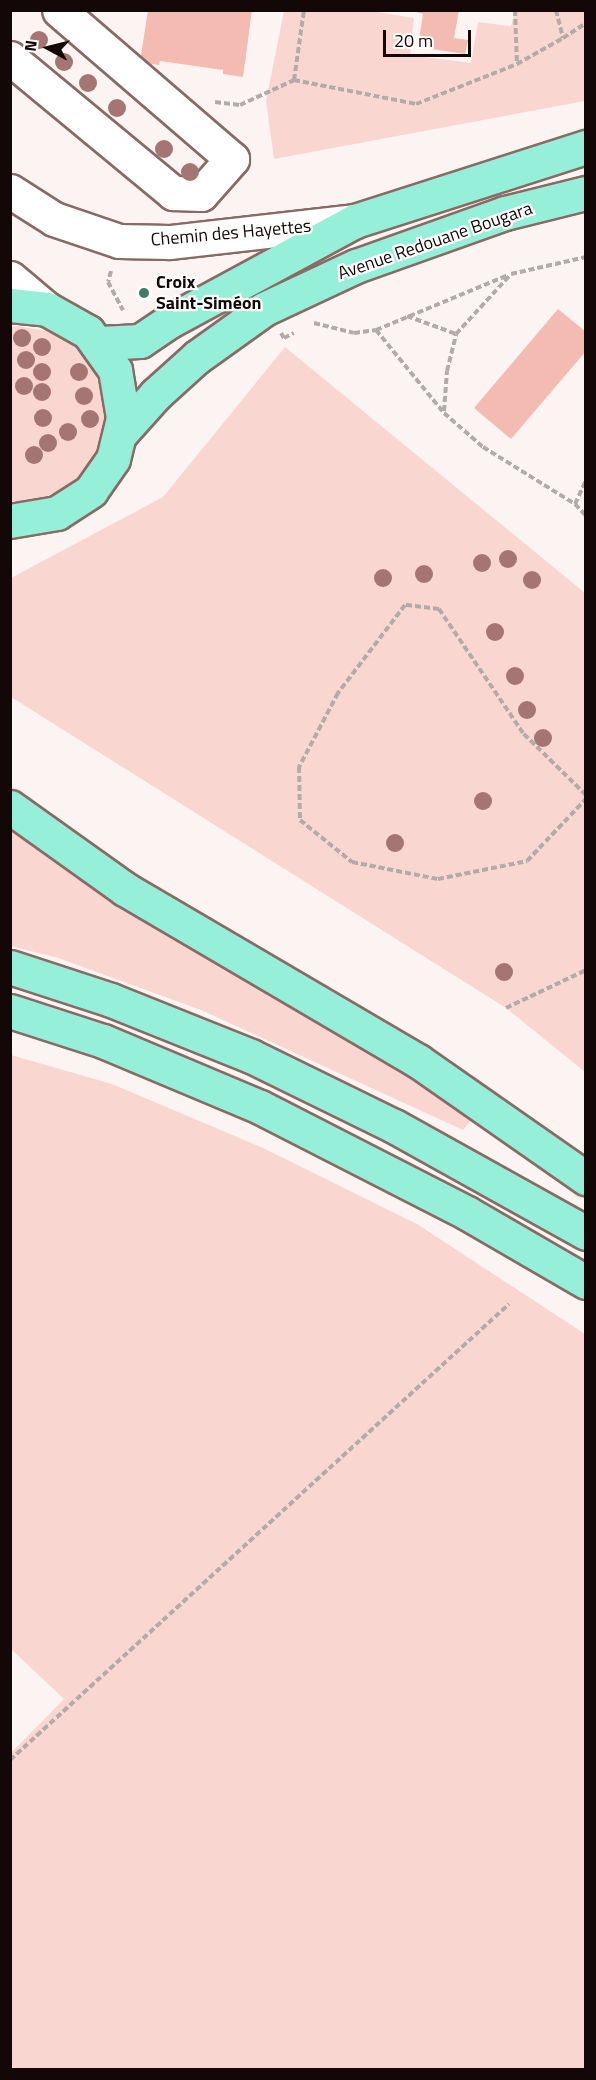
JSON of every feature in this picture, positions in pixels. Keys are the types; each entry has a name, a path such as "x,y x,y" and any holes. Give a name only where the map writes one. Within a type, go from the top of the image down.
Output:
{"main road":[{"path":"99,343 140,341 170,321 355,221 585,147"},
{"name":"Avenue Redouane Bougara","path":"122,433 156,394 197,357 264,309 356,266 505,213 585,193"},
{"path":"10,305 47,309 75,322 99,343 120,386 122,433 107,470 81,500 45,517 10,521"},
{"path":"10,807 125,889 418,1061 585,1178"},
{"path":"10,968 111,1000 260,1060 394,1126 585,1233"},
{"path":"10,1011 103,1041 260,1107 438,1197 585,1282"}],"lane":[{"path":"10,58 173,193 201,194 232,159 161,96 99,26 59,10"},
{"name":"Chemin des Hayettes","path":"10,191 54,219 119,242 170,242 355,221"},
{"path":"10,278 47,309"}],"path":[{"path":"294,80 304,10"},
{"path":"515,10 517,64"},
{"path":"556,10 563,38"},
{"path":"161,96 240,105 294,80 416,104 517,64 585,23"},
{"path":"119,242 108,282 140,341"},
{"path":"264,309 284,338 315,322 354,333 376,330 406,315 511,274 585,256"},
{"path":"444,413 447,371 456,334 511,274"},
{"path":"406,315 456,334"},
{"path":"376,330 444,413 483,447 575,504 585,516"},
{"path":"575,504 585,480"},
{"path":"405,605 439,609 523,733 585,797 527,861 438,879 352,862 300,820 299,767 338,693 405,605"},
{"path":"506,1008 585,970"},
{"path":"10,1760 509,1304"}],"shaded area":[{"path":"284,11 372,11 414,18 410,55 471,63 478,22 511,26 515,11 585,11 585,101 274,159 266,101"},
{"path":"18,326 46,331 72,344 91,366 103,392 106,421 98,449 83,473 60,491 33,501 11,501 10,327"},
{"path":"285,347 585,593 585,1072 506,1008 11,697 11,578 163,497"},
{"path":"10,830 108,897 474,1116 463,1130 201,1010 58,958 11,946"},
{"path":"11,1055 112,1084 263,1148 417,1224 585,1334 585,2069 11,2069 11,1753 64,1699 11,1649"}],"building":[{"path":"148,10 252,10 243,77 223,74 223,70 160,61 159,65 140,62"},
{"path":"410,10 459,10 454,38 468,40 465,54 418,47 423,14"},
{"path":"558,309 586,332 586,351 511,439 474,408"}],"place":[{"name":"Croix Saint-Siméon","path":"144,293"}]}
